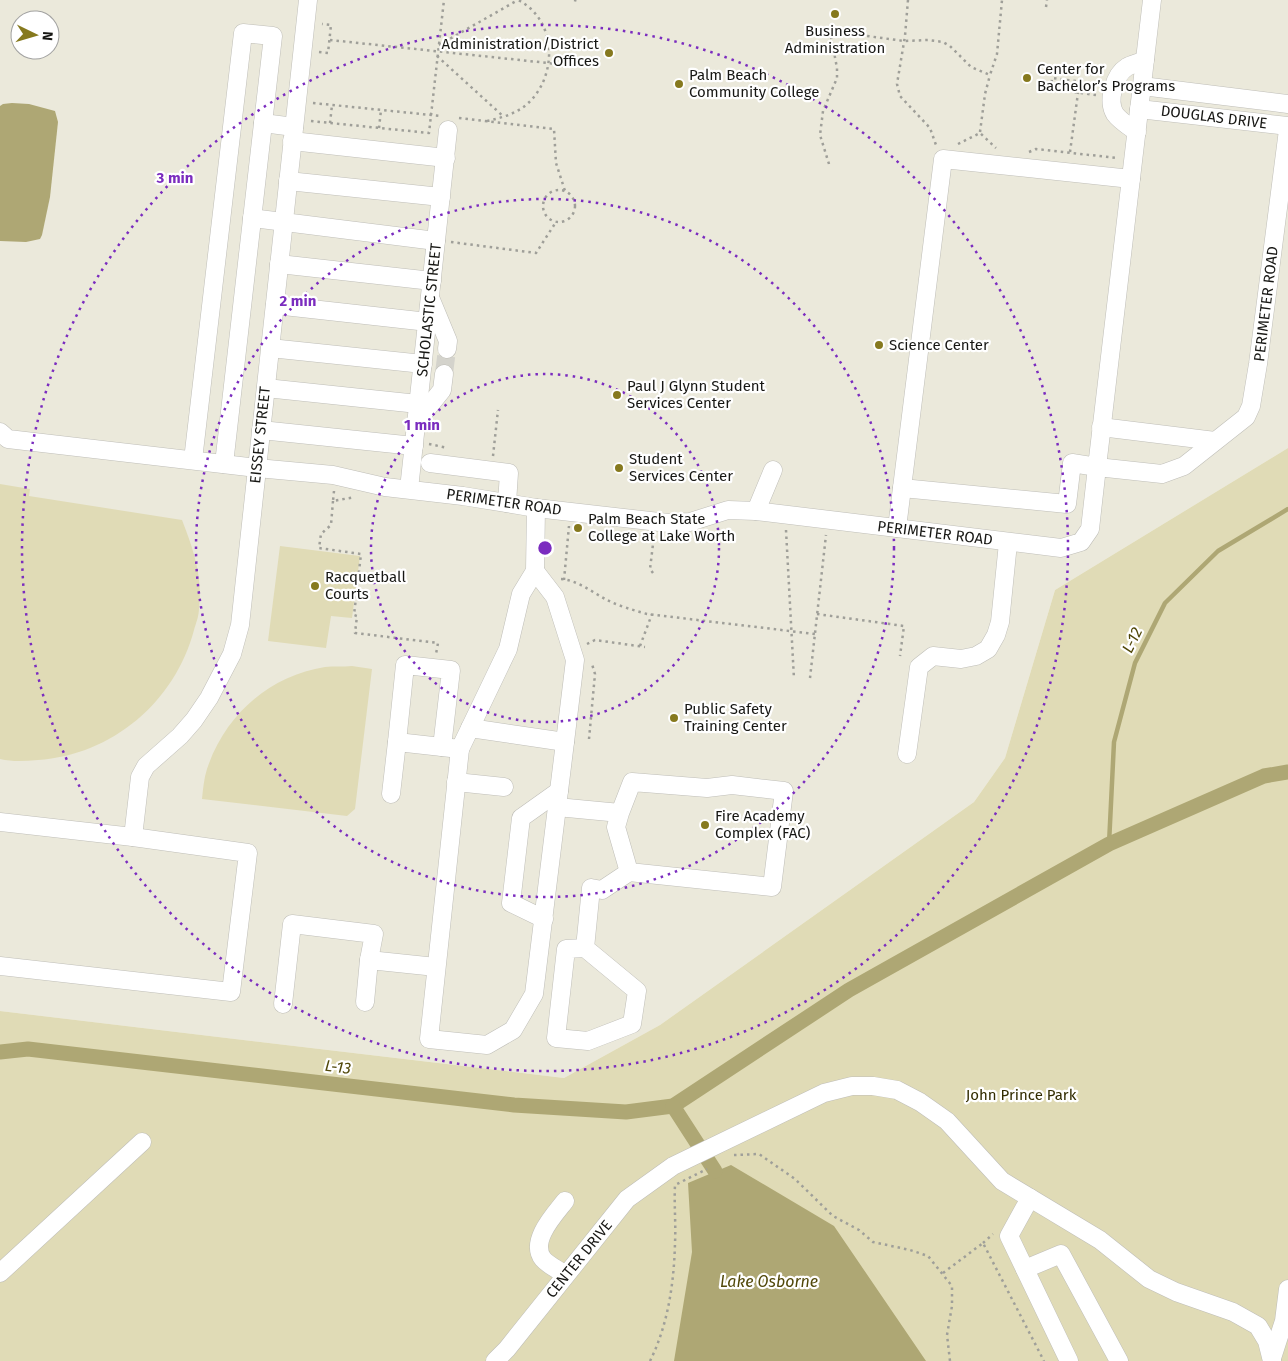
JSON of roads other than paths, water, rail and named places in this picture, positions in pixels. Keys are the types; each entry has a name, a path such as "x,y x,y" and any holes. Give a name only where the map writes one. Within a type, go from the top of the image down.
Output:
{"street":[{"path":"902,488 1068,504 1072,463 1097,467 1152,0"},
{"name":"EISSEY STREET","path":"133,837 140,777 146,766 180,736 194,720 209,698 232,654 240,625 288,181 298,130 303,1"},
{"path":"193,460 243,32 273,36 224,464"},
{"path":"1137,132 1114,113 1112,103 1114,86 1121,72 1127,67 1145,60"},
{"name":"DOUGLAS DRIVE","path":"1142,86 1288,104"},
{"name":"DOUGLAS DRIVE","path":"1139,108 1288,128"},
{"name":"SCHOLASTIC STREET","path":"409,490 420,445 417,413 431,290 442,242 441,197 450,122"},
{"path":"263,124 446,158"},
{"name":"PERIMETER ROAD","path":"0,432 8,439 333,475 409,490 536,508 668,523 690,522 728,510 756,511 1008,543 1062,548 1081,542 1090,530 1097,467 1162,474 1184,466 1246,417 1251,406 1258,364 1288,128"},
{"path":"897,528 944,159 1131,179"},
{"path":"288,181 441,197"},
{"path":"252,218 442,242"},
{"path":"279,264 431,290 448,341 447,349"},
{"path":"275,305 428,322"},
{"path":"270,348 423,364"},
{"path":"266,388 417,413 442,390 444,374"},
{"path":"1101,426 1215,442"},
{"path":"261,430 420,445"},
{"path":"430,464 509,473 507,503"},
{"path":"756,511 773,470"},
{"path":"536,508 538,574 555,597 575,660 534,994 513,1030 487,1045 429,1039 460,749 508,649 521,594 538,574"},
{"path":"907,754 919,667 934,656 961,659 976,656 988,649 996,636 1000,622 1008,543"},
{"path":"391,794 406,665 451,670 442,747"},
{"path":"470,728 565,742"},
{"path":"397,742 460,749"},
{"path":"456,782 504,787"},
{"path":"585,948 591,888 602,890 629,872 772,887 784,791 732,785 707,788 632,782 616,827 629,872"},
{"path":"544,919 512,903 521,818 558,799 620,813"},
{"path":"0,822 133,837 248,853 231,992 0,966"},
{"path":"283,1004 292,924 374,934 369,960 365,1002"},
{"path":"585,948 637,991 632,1024 588,1041 556,1038 566,949 585,948"},
{"path":"369,960 436,967"},
{"name":"CENTER DRIVE","path":"495,1361 507,1349 627,1199 673,1166 824,1093 852,1086 873,1086 897,1090 920,1102 947,1121 1002,1181 1100,1240 1149,1279 1176,1292 1233,1312 1258,1326 1267,1341 1272,1360"},
{"path":"0,1273 142,1142"},
{"path":"1030,1198 1009,1236 1069,1361"},
{"path":"565,1201 541,1232 539,1250 543,1259 565,1275"},
{"path":"1026,1269 1061,1254 1119,1361"},
{"path":"1272,1360 1284,1322 1288,1289"}],"water":[{"path":"12,103 29,104 55,111 58,122 50,197 42,235 40,239 26,242 0,241 0,106"},
{"name":"Lake Osborne","path":"731,1165 834,1226 926,1361 674,1361 692,1252 688,1183"}],"waterway":[{"name":"L-12","path":"1109,844 1114,742 1135,663 1165,603 1218,551 1288,509"},
{"path":"0,1052 28,1049 514,1105 626,1112 673,1106 849,990 1109,844 1264,776 1288,772"},
{"path":"673,1106 715,1171"}],"tunnel":[{"path":"444,374 447,349"}],"place":[{"name":"Business Administration","path":"835,14"},
{"name":"Administration/District Offices","path":"609,53"},
{"name":"Center for Bachelor’s Programs","path":"1027,78"},
{"name":"Palm Beach Community College","path":"679,84"},
{"name":"Science Center","path":"879,345"},
{"name":"Paul J Glynn Student Services Center","path":"617,395"},
{"name":"Student Services Center","path":"619,468"},
{"name":"Palm Beach State College at Lake Worth","path":"578,528"},
{"name":"Racquetball Courts","path":"315,586"},
{"name":"Public Safety Training Center","path":"674,718"},
{"name":"Fire Academy Complex (FAC)","path":"705,825"}],"water label":[{"name":"L-13","path":"338,1067"}],"park label":[{"name":"John Prince Park","path":"1021,1095"}]}
